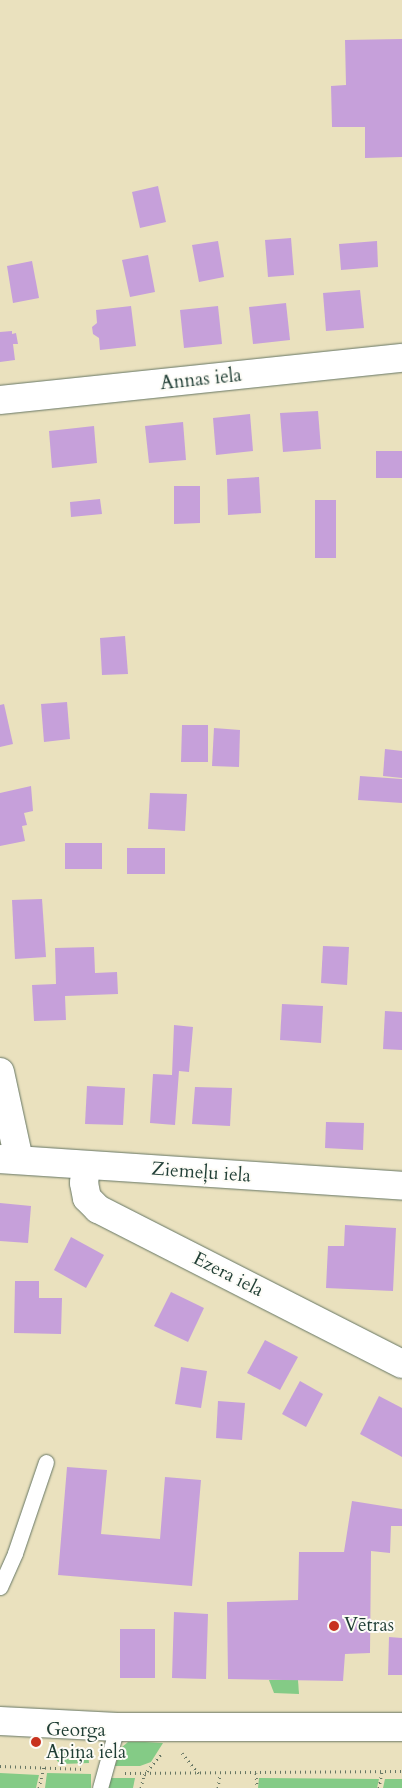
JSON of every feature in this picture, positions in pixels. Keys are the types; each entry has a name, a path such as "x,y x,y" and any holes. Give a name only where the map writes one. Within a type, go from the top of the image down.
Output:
{"street":[{"name":"Annas iela","path":"0,400 402,358"},
{"path":"0,1072 9,1160"},
{"name":"Ziemeļu iela","path":"9,1160 402,1186"},
{"name":"Ezera iela","path":"86,1165 84,1182 87,1198 98,1209 402,1364"},
{"path":"0,1721 117,1727 402,1727"}],"lane":[{"path":"0,1588 15,1553 46,1462"},
{"path":"100,1788 117,1727"}],"path":[{"path":"140,1788 144,1775 170,1746"},
{"path":"175,1749 198,1774"},
{"path":"0,1766 88,1769"},
{"path":"39,1788 44,1767"},
{"path":"379,1788 382,1771"},
{"path":"120,1773 144,1775 402,1771"},
{"path":"256,1773 257,1788"},
{"path":"218,1788 220,1774"}],"green space":[{"path":"269,1680 298,1680 299,1694 274,1693"},
{"path":"128,1742 163,1743 151,1762 140,1766 115,1766 122,1747"},
{"path":"55,1750 88,1753 89,1763 63,1764 57,1761"},
{"path":"0,1773 39,1775 36,1788 0,1788"},
{"path":"47,1773 91,1774 91,1788 45,1788"},
{"path":"111,1778 135,1778 133,1788 109,1788"},
{"path":"259,1778 379,1779 377,1788 258,1788"},
{"path":"385,1779 402,1779 402,1788 383,1788"}],"building":[{"path":"402,39 402,157 365,158 365,127 332,127 331,86 346,85 345,40"},
{"path":"158,186 166,222 140,228 132,192"},
{"path":"291,238 294,275 268,277 265,240"},
{"path":"218,241 224,277 199,282 192,245"},
{"path":"377,241 378,267 341,270 339,244"},
{"path":"148,255 155,292 130,297 122,260"},
{"path":"32,261 39,298 13,303 7,266"},
{"path":"360,290 364,328 326,331 323,293"},
{"path":"286,303 290,340 253,344 249,307"},
{"path":"131,306 136,346 100,350 99,338 93,334 92,327 97,323 96,310"},
{"path":"218,306 222,344 184,348 180,310"},
{"path":"12,331 12,334 16,333 18,344 13,344 15,360 0,362 0,332"},
{"path":"318,411 321,449 283,452 280,413"},
{"path":"250,414 253,451 216,455 213,418"},
{"path":"183,422 186,460 149,463 145,426"},
{"path":"94,426 97,463 52,468 49,431"},
{"path":"376,451 402,451 402,478 376,478"},
{"path":"259,477 261,513 228,515 227,479"},
{"path":"174,486 200,486 200,523 174,524"},
{"path":"100,499 102,514 71,517 70,502"},
{"path":"315,500 336,500 336,558 315,558"},
{"path":"125,636 128,674 102,675 100,638"},
{"path":"67,702 70,739 44,742 41,704"},
{"path":"4,704 13,744 0,747 0,705"},
{"path":"182,725 208,725 208,762 181,762"},
{"path":"214,728 240,730 239,767 212,766"},
{"path":"385,749 402,751 402,778 383,776"},
{"path":"360,776 402,779 402,803 358,800"},
{"path":"31,786 33,811 24,813 27,825 22,826 25,841 0,846 0,793"},
{"path":"150,793 187,794 185,831 148,829"},
{"path":"65,843 102,843 102,869 65,869"},
{"path":"127,848 165,848 165,874 127,874"},
{"path":"42,899 46,957 15,959 12,900"},
{"path":"323,946 349,947 347,985 321,983"},
{"path":"94,947 95,973 117,972 118,994 65,996 66,1020 34,1021 32,985 56,984 55,948"},
{"path":"282,1004 323,1006 321,1043 280,1040"},
{"path":"385,1011 402,1012 402,1050 383,1049"},
{"path":"174,1025 193,1027 189,1072 179,1071 175,1125 150,1123 153,1074 172,1075"},
{"path":"87,1086 125,1088 123,1125 85,1124"},
{"path":"195,1087 232,1088 230,1126 192,1124"},
{"path":"326,1122 364,1123 363,1150 325,1148"},
{"path":"0,1203 31,1206 28,1243 0,1241"},
{"path":"345,1225 396,1228 393,1291 326,1288 328,1246 344,1246"},
{"path":"71,1237 104,1255 86,1288 54,1270"},
{"path":"15,1281 39,1281 39,1298 62,1298 61,1334 14,1333"},
{"path":"171,1292 204,1308 188,1342 154,1326"},
{"path":"265,1340 298,1357 280,1390 247,1373"},
{"path":"181,1367 207,1371 201,1408 175,1404"},
{"path":"300,1381 323,1394 306,1427 282,1414"},
{"path":"379,1396 402,1408 402,1457 360,1434"},
{"path":"218,1401 245,1403 242,1440 216,1438"},
{"path":"67,1467 107,1470 101,1534 160,1539 165,1477 201,1480 192,1586 58,1575"},
{"path":"352,1501 402,1509 402,1526 391,1526 390,1553 371,1551 370,1653 345,1654 343,1681 228,1679 227,1602 298,1600 299,1552 344,1552"},
{"path":"174,1612 208,1614 206,1679 172,1678"},
{"path":"120,1629 155,1629 155,1678 120,1678"},
{"path":"389,1637 402,1638 402,1675 388,1675"}],"place":[{"name":"Vētras","path":"334,1626"},
{"name":"Georga Apiņa iela","path":"36,1742"}]}
